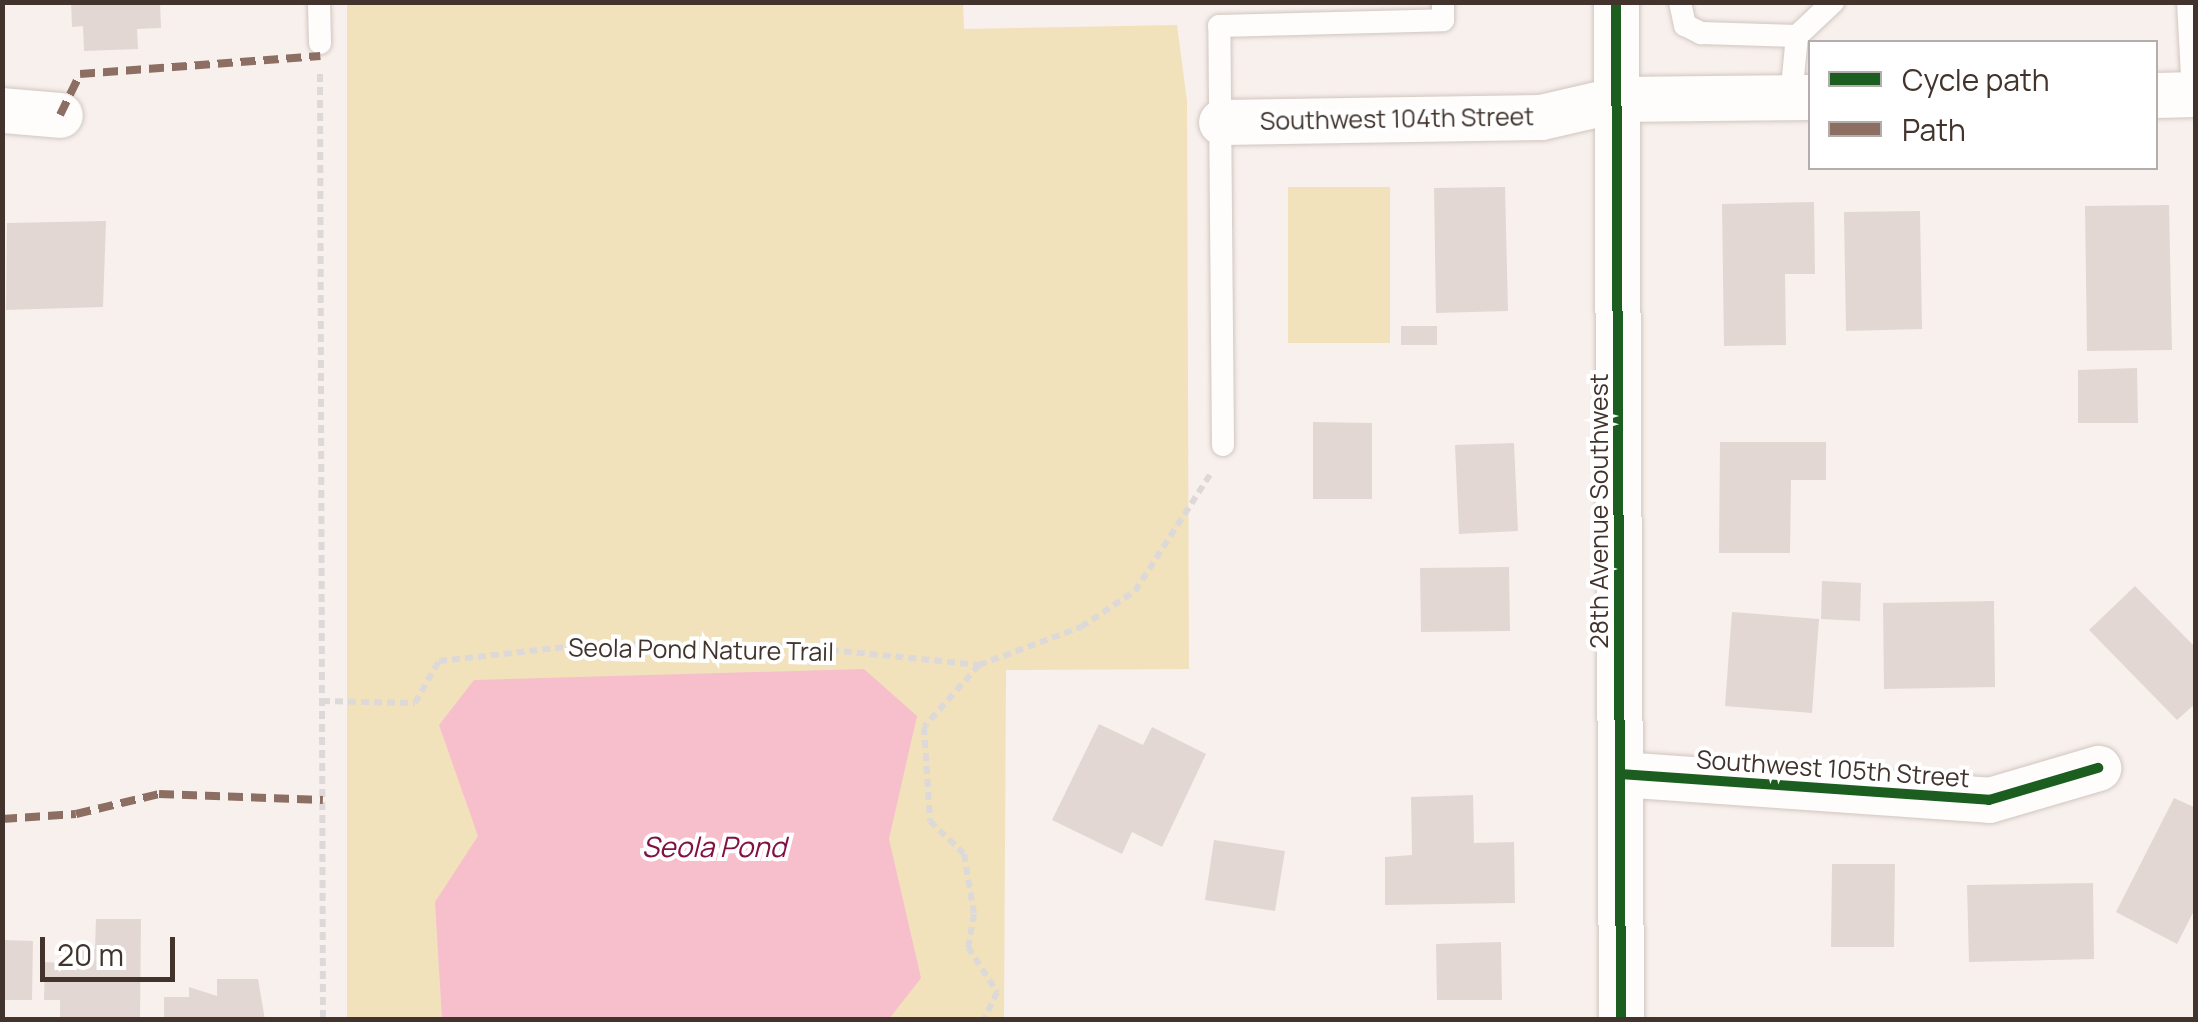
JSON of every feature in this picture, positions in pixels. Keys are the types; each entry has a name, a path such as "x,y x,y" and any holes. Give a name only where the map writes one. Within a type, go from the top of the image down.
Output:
{"street":[{"name":"28th Avenue Southwest","path":"1616,2 1620,1020"},
{"name":"Southwest 104th Street","path":"1221,122 1541,117 1619,99 1801,97"},
{"path":"2,110 60,116"},
{"name":"Southwest 105th Street","path":"1620,774 1989,800 2098,768"}],"lane":[{"path":"319,2 320,43"},
{"path":"1223,445 1218,26 1444,20 1443,2"},
{"path":"1680,2 1685,26 1701,33 1797,36 1833,2"},
{"path":"2181,94 2188,2"},
{"path":"1797,36 1801,97"}],"path":[{"path":"320,43 324,1020"},
{"path":"984,1020 997,992 968,947 974,914 964,854 930,821 924,727 979,664 1081,628 1135,591 1203,490 1223,445"}],"shaded area":[{"path":"963,2 964,29 1177,25 1187,101 1189,669 1006,670 1004,1019 347,1019 347,3"},
{"path":"1288,187 1390,187 1390,343 1288,343"}],"water":[{"name":"Seola Pond","path":"864,669 917,716 889,839 921,978 889,1019 442,1019 435,902 478,836 439,725 474,680"}],"building":[{"path":"71,2 160,2 161,28 137,29 138,49 84,51 83,26 72,27"},
{"path":"1505,187 1508,311 1436,313 1434,188"},
{"path":"1814,202 1815,274 1785,274 1786,345 1724,346 1722,204"},
{"path":"2169,205 2172,350 2087,351 2085,206"},
{"path":"1920,211 1922,329 1846,331 1844,212"},
{"path":"106,221 103,307 6,310 7,223"},
{"path":"1401,326 1437,326 1437,345 1401,345"},
{"path":"2137,368 2138,423 2078,423 2078,370"},
{"path":"1313,422 1372,423 1372,499 1313,499"},
{"path":"1720,442 1826,442 1826,480 1791,480 1790,553 1719,553"},
{"path":"1514,443 1518,531 1459,534 1455,445"},
{"path":"1509,567 1510,631 1421,632 1420,568"},
{"path":"1822,581 1861,583 1860,621 1821,619"},
{"path":"2135,586 2196,648 2196,703 2177,720 2089,630"},
{"path":"1994,601 1995,687 1884,689 1883,603"},
{"path":"1732,612 1819,619 1812,713 1725,706"},
{"path":"1099,724 1143,745 1152,727 1206,754 1162,847 1132,832 1122,854 1052,820"},
{"path":"1473,795 1474,843 1514,842 1515,903 1385,905 1385,857 1412,855 1411,797"},
{"path":"2174,798 2196,808 2196,907 2177,944 2116,912"},
{"path":"1214,840 1285,851 1275,911 1205,900"},
{"path":"1832,864 1895,864 1894,947 1831,947"},
{"path":"2093,883 2094,959 1969,962 1967,885"},
{"path":"96,919 141,919 140,1020 60,1020 60,1000 44,1000 45,962 60,963 61,949 95,949"},
{"path":"2,940 33,941 32,1000 2,1000"},
{"path":"1501,942 1502,1000 1437,1000 1436,944"},
{"path":"217,979 258,979 265,1020 164,1020 164,997 189,997 189,987 217,996"}],"marked path":[{"path":"60,115 80,74 320,56"},
{"path":"2,819 76,814 159,794 323,800"}],"cycle path":[{"path":"1616,2 1621,1020"},
{"path":"1620,774 1989,800 2098,768"}]}
